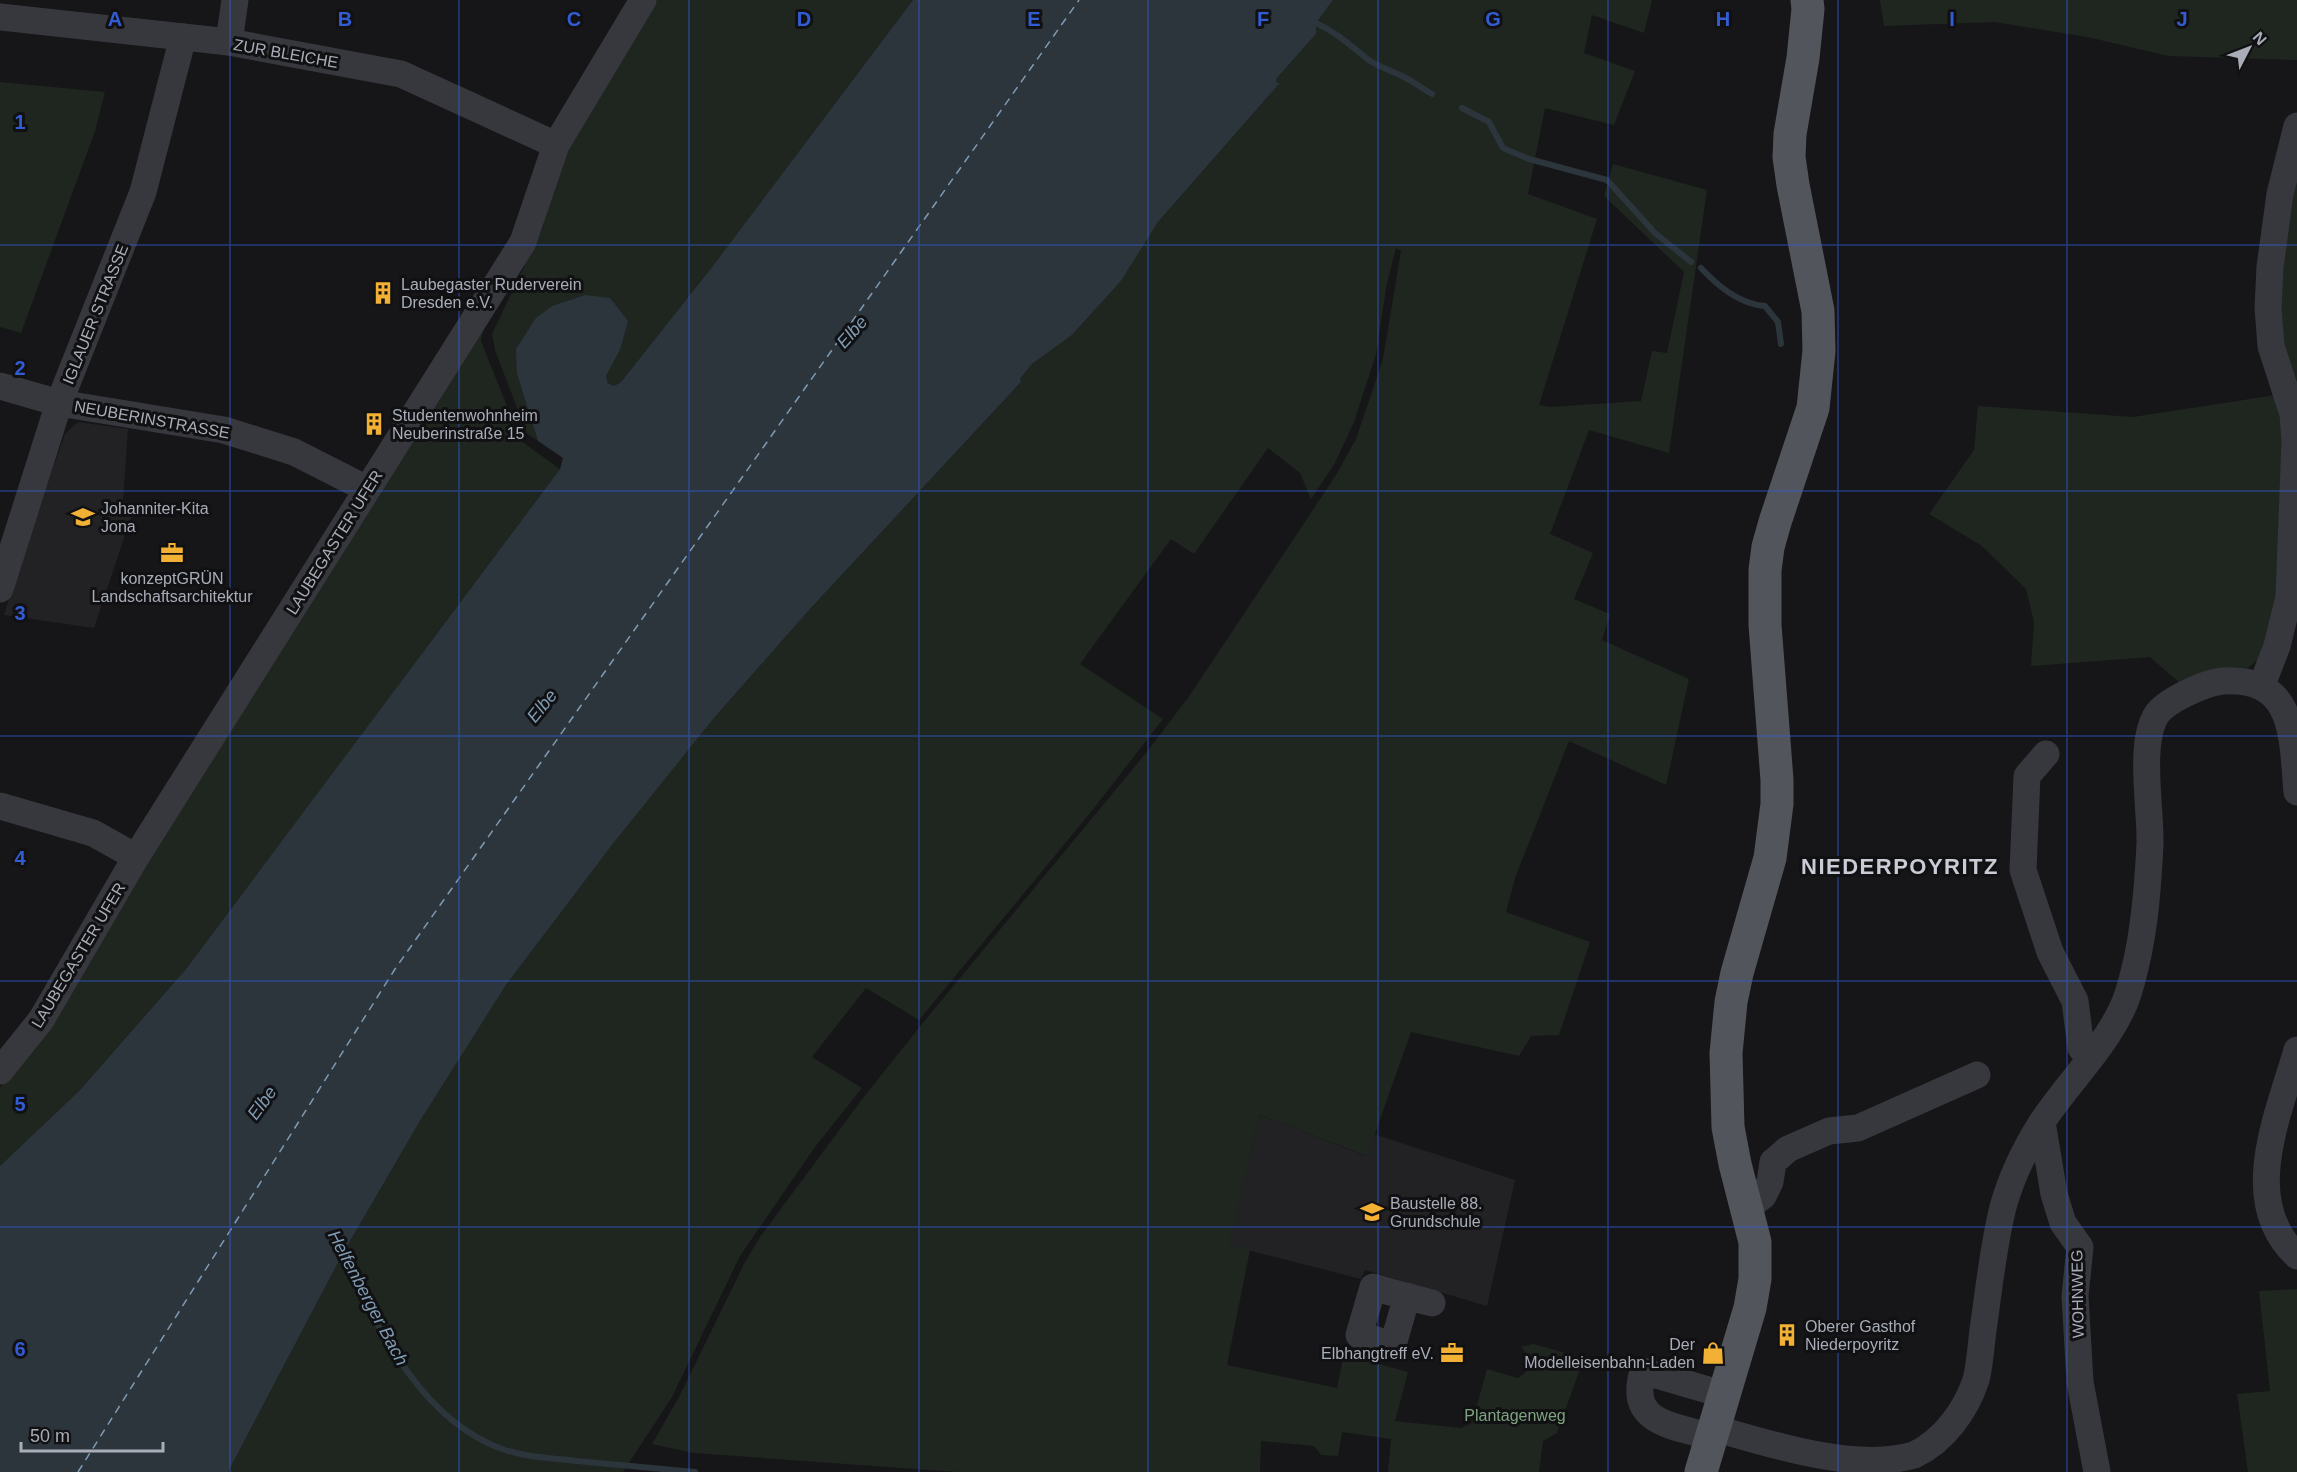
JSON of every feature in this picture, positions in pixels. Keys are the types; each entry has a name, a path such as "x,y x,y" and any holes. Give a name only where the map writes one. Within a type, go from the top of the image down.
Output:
{"main road":[{"path":"1701,1472 1750,1308 1755,1279 1755,1242 1728,1127 1726,1053 1731,1002 1770,858 1777,804 1765,625 1765,570 1768,547 1814,408 1819,351 1818,311 1789,157 1790,134 1803,58 1807,0"}],"street":[{"path":"229,42 235,0"},
{"name":"LAUBEGASTER UFER","path":"0,1071 41,1020 136,857 523,242 556,145 643,0"},
{"name":"ZUR BLEICHE","path":"0,17 229,42 400,74 556,145"},
{"name":"IGLAUER STRASSE","path":"0,589 59,403 143,192 183,37"},
{"path":"2262,685 2277,646 2289,597 2295,441 2290,405 2271,346 2268,308 2270,267 2280,194 2297,126"},
{"name":"NEUBERINSTRASSE","path":"0,386 59,403 224,430 294,452 367,489"},
{"path":"1725,1395 1643,1371 1639,1384 1639,1396 1643,1409 1654,1419 1841,1468 1890,1463 1916,1455 1942,1435 1962,1412 1976,1378 1995,1247 2004,1204 2020,1162 2042,1122 2090,1058 2123,1008 2136,966 2148,883 2150,840 2146,746 2158,714 2184,694 2218,681 2243,681 2262,685 2278,698 2285,712 2293,751 2297,792"},
{"path":"2046,754 2027,776 2023,870 2050,952 2075,1001 2081,1048 2090,1058"},
{"path":"0,806 93,833 136,857"},
{"path":"2297,1050 2269,1148 2266,1184 2277,1230 2284,1243 2297,1256"},
{"path":"1747,1208 1763,1197 1770,1182 1773,1162 1788,1149 1829,1131 1858,1128 1873,1119 1977,1075"},
{"name":"WOHNWEG","path":"2042,1122 2054,1194 2063,1223 2080,1247 2075,1296 2080,1382 2097,1472"}],"shaded area":[{"name":"Johanniter-Kita Jona","path":"78,422 128,429 123,501 134,508 94,628 4,615 32,526 65,434"},
{"name":"Baustelle 88. Grundschule","path":"1260,1115 1366,1156 1374,1134 1515,1180 1487,1306 1365,1270 1361,1279 1228,1245"}],"green space":[{"path":"652,0 913,0 712,267 621,382 614,386 608,383 606,376 620,350 585,295 552,306 536,319 517,374 538,441 527,434 495,350 492,334 543,227 552,186 567,148"},
{"name":"Plantagenweg","path":"1333,0 1652,0 1644,33 1592,15 1584,53 1635,71 1614,125 1545,108 1528,194 1597,219 1539,405 1551,407 1641,401 1652,351 1667,353 1684,272 1604,196 1613,164 1707,190 1669,453 1589,430 1550,534 1593,553 1574,599 1610,614 1602,640 1689,679 1666,785 1569,741 1515,878 1506,912 1590,942 1559,1035 1531,1036 1519,1056 1411,1032 1367,1156 1260,1115 1229,1244 1250,1250 1227,1365 1337,1388 1344,1354 1408,1372 1395,1421 1461,1428 1472,1423 1487,1369 1518,1378 1525,1373 1530,1358 1521,1347 1533,1344 1584,1358 1557,1433 1543,1441 1539,1472 1388,1472 1391,1439 1342,1432 1338,1456 1321,1455 1314,1446 1261,1441 1260,1472 957,1472 694,1453 652,1444 679,1397 745,1262 760,1237 866,1094 1146,753 1190,695 1336,475 1356,439 1383,359 1401,251 1396,248 1387,283 1376,354 1354,422 1335,463 1311,499 1300,473 1268,448 1194,554 1171,539 1080,664 1163,719 1091,812 919,1020 866,988 812,1057 862,1088 815,1147 740,1256 672,1397 623,1472 228,1472 342,1255 420,1121 506,985 612,845 714,718 811,608 1021,382 1020,379 1032,364 1072,335 1121,281 1158,222 1280,83 1276,82 1277,78 1316,34 1316,23"},
{"path":"1880,0 2297,0 2297,60 2168,56 2092,38 1995,22 1884,26"},
{"path":"0,82 105,92 95,131 21,333 0,327"},
{"path":"2297,146 2297,409 2277,350 2282,218"},
{"path":"484,326 481,341 521,441 560,469 186,969 80,1090 0,1166 0,1088 45,1022"},
{"path":"2276,395 2287,416 2284,596 2258,660 2244,671 2181,684 2150,657 2031,666 2034,622 2026,589 1982,546 1929,514 1974,450 1978,406 2133,417"},
{"path":"2297,1289 2297,1472 2248,1472 2237,1394 2270,1391 2259,1291"}],"water":[{"name":"Elbe","path":"913,0 1333,0 1316,23 1316,34 1277,78 1276,82 1280,83 1158,222 1121,281 1072,335 1032,364 1020,379 1021,382 811,608 714,718 612,845 506,985 420,1121 342,1255 228,1472 0,1472 0,1166 80,1090 186,969 560,469 563,458 538,441 517,374 516,349 536,318 552,306 585,295 610,298 628,321 620,350 606,376 608,383 614,386 621,382 712,267"}],"waterway":[{"path":"1316,23 1370,61 1408,79 1432,94"},
{"path":"1462,108 1489,122 1503,148 1529,159 1607,180 1655,233 1691,262"},
{"path":"1701,268 1738,298 1755,305 1765,306 1778,322 1781,344"},
{"name":"Helfenberger Bach","path":"339,1248 368,1307 404,1366 424,1393 448,1417 475,1436 505,1450 532,1456 695,1472"}],"ferry route":[{"path":"78,1472 395,969 1079,0"}],"place":[{"name":"Laubegaster Ruderverein Dresden e.V.","path":"383,293"},
{"name":"Studentenwohnheim Neuberinstraße 15","path":"374,424"},
{"name":"Johanniter-Kita Jona","path":"83,517"},
{"name":"konzeptGRÜN Landschaftsarchitektur","path":"172,553"},
{"name":"Baustelle 88. Grundschule","path":"1372,1212"},
{"name":"Oberer Gasthof Niederpoyritz","path":"1787,1335"},
{"name":"Elbhangtreff eV.","path":"1452,1353"},
{"name":"Der Modelleisenbahn-Laden","path":"1713,1353"}],"district":[{"name":"NIEDERPOYRITZ","path":"1900,866"}]}
